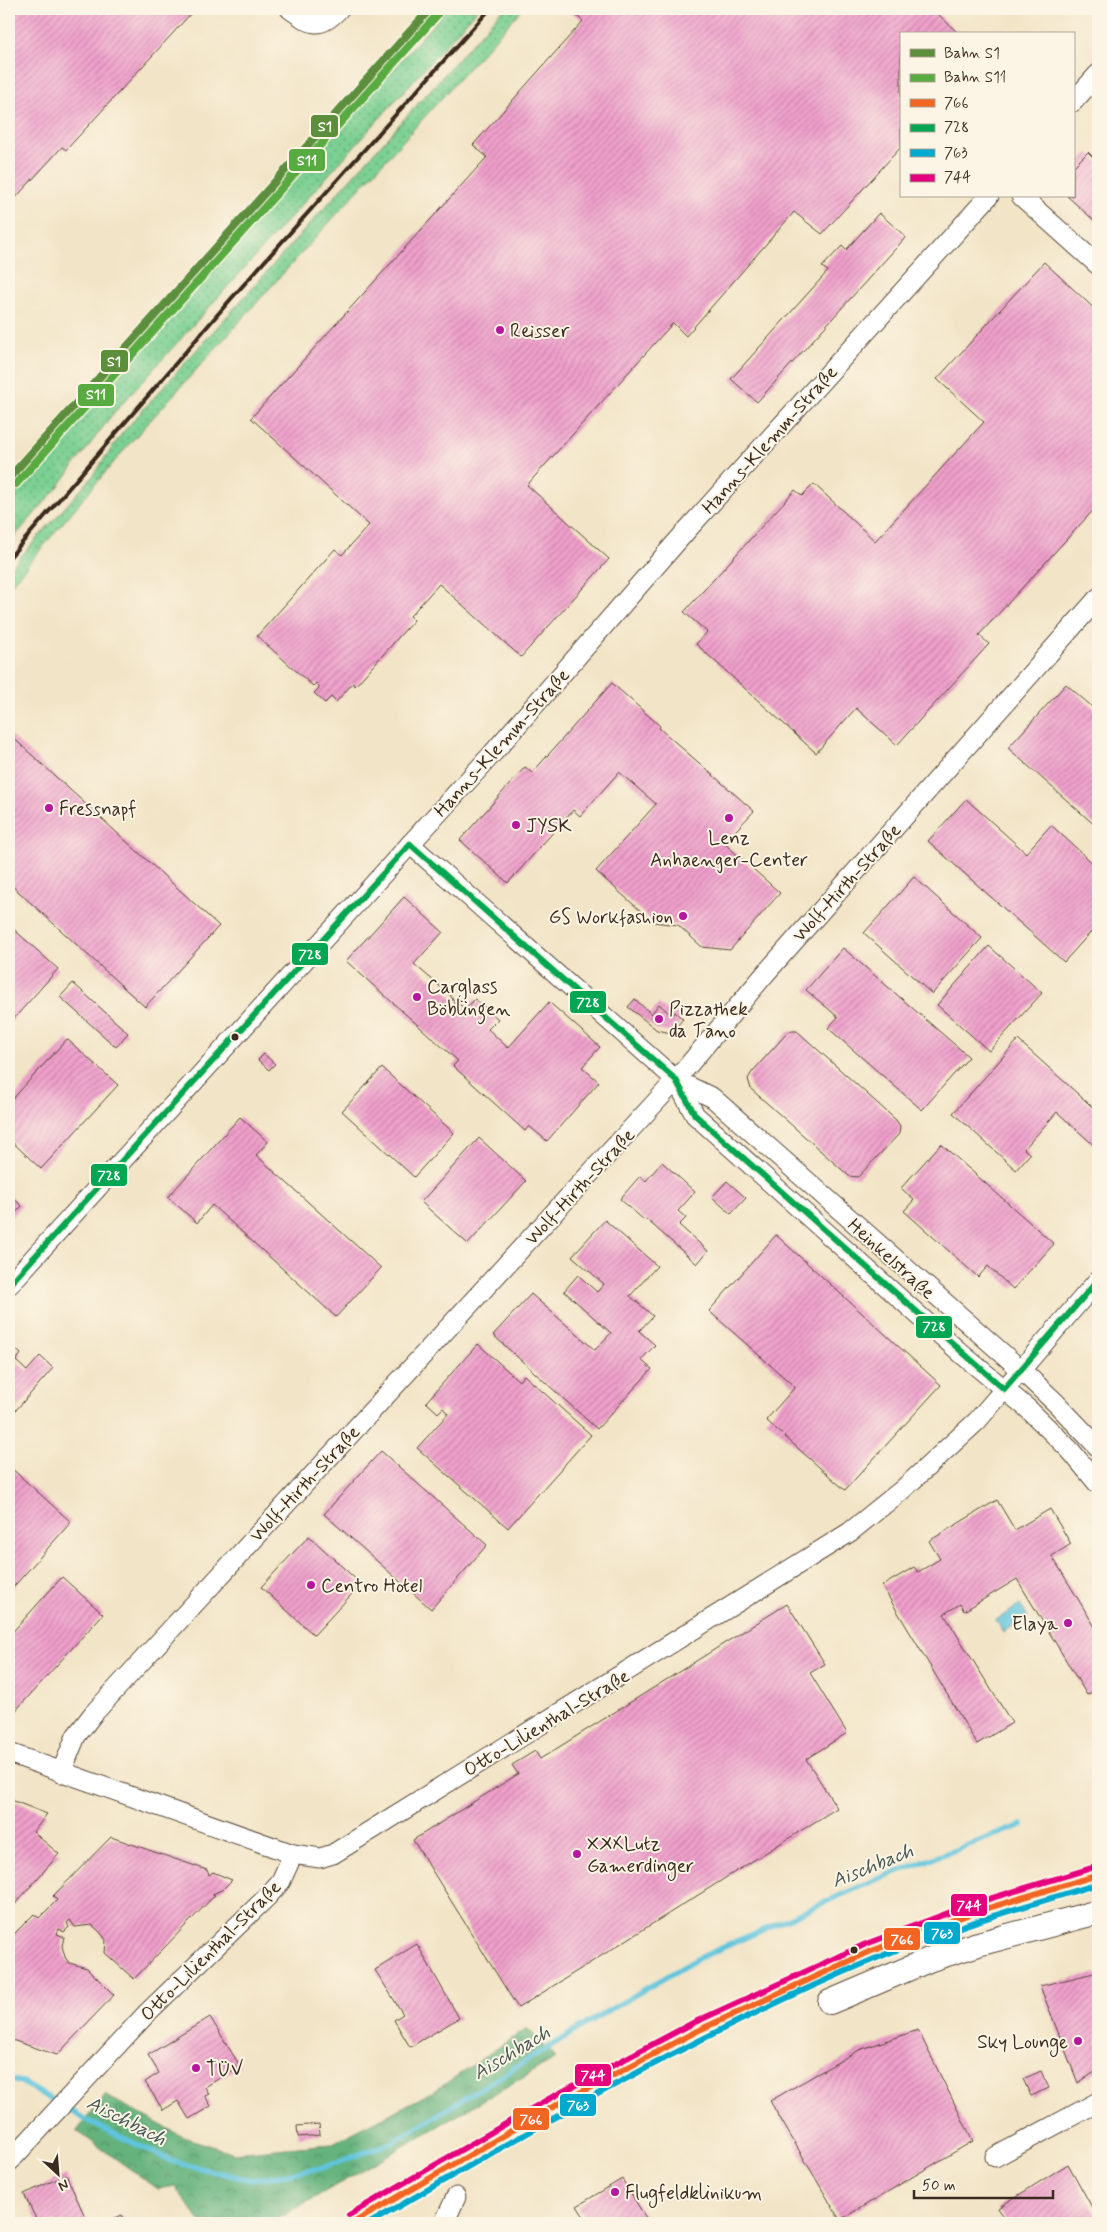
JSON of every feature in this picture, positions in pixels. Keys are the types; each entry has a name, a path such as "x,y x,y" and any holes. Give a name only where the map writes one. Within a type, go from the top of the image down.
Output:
{"main road":[{"path":"976,1912 1098,1874"},
{"path":"830,2002 931,1959 978,1944 1098,1912"}],"street":[{"path":"290,9 311,24 321,23 331,18 339,9"},
{"path":"1074,101 1098,74"},
{"name":"Hanns-Klemm-Straße","path":"9,1285 493,753 687,530 987,198"},
{"path":"1023,198 1098,265"},
{"name":"Wolf-Hirth-Straße","path":"61,1773 76,1736 93,1714 676,1080 764,974 1098,598"},
{"name":"Heinkelstraße","path":"410,844 676,1080 713,1098 1020,1369 1069,1415 1098,1447"},
{"name":"Heinkelstraße","path":"676,1080 695,1115 1004,1389 1070,1450 1098,1484"},
{"name":"Otto-Lilienthal-Straße","path":"9,2162 171,1988 267,1897 281,1881 292,1854 320,1858 332,1854 850,1532 895,1496 977,1421 1098,1280"},
{"path":"9,1753 292,1854"},
{"path":"995,2157 1098,2102"},
{"path":"444,2223 456,2197"}],"green space":[{"path":"447,9 478,9 112,415 58,487 9,543 9,497"},
{"path":"503,9 522,9 130,443 9,587 9,570 91,478 123,432"},
{"path":"527,2028 556,2058 271,2223 201,2223 175,2186 158,2189 77,2131 105,2095 183,2137 234,2153 331,2144 436,2090"}],"water":[{"path":"1020,1605 1028,1617 1003,1632 996,1620"}],"building":[{"path":"9,9 195,9 66,150 62,147 9,205"},
{"path":"311,9 325,9 319,16"},
{"name":"Reisser","path":"572,9 943,9 938,14 957,32 900,32 900,148 822,234 794,212 686,336 673,323 527,485 609,559 521,657 439,584 410,616 414,620 355,686 353,683 336,702 331,697 325,703 314,693 320,687 316,683 313,686 257,636 335,549 342,555 369,525 251,418 487,157 473,145 583,21 570,11"},
{"path":"1088,152 1098,162 1098,224 1069,198 1074,198 1074,166"},
{"path":"879,213 906,237 757,402 731,379 828,271 822,267 842,246 846,250"},
{"path":"1044,262 1098,312 1098,505 979,635 989,644 897,745 856,708 816,753 696,644 707,632 684,612 795,490 802,496 814,484 875,541 984,422 937,379"},
{"path":"612,683 660,726 659,728 754,811 724,843 780,893 730,950 702,947 678,925 653,922 596,871 656,804 619,772 580,816 573,810 508,883 460,840 525,767 532,773"},
{"path":"1066,684 1098,712 1098,828 1008,748"},
{"name":"Fressnapf","path":"9,734 219,926 145,1007 9,883"},
{"path":"966,799 1026,853 1051,825 1098,868 1098,924 1064,962 928,841"},
{"path":"914,877 982,938 932,994 864,933"},
{"path":"404,897 443,932 414,964 451,996 456,1007 460,1005 466,1009 475,999 498,1019 488,1029 508,1048 549,1002 600,1047 582,1067 599,1082 547,1141 529,1126 525,1131 453,1066 458,1061 346,961"},
{"path":"9,925 58,969 9,1024"},
{"path":"989,946 1042,993 989,1051 937,1005"},
{"path":"843,948 969,1057 922,1110 828,1028 838,1017 806,990"},
{"path":"73,983 128,1033 116,1047 60,997"},
{"path":"635,999 651,1014 659,1004 672,1016 675,1012 683,1019 671,1033 657,1030 628,1007"},
{"path":"797,1031 896,1120 900,1126 899,1134 858,1177 849,1176 751,1089 748,1079 752,1072 788,1032"},
{"path":"67,1039 118,1085 41,1169 9,1139 9,1103"},
{"path":"1018,1040 1098,1112 1098,1149 1057,1112 1024,1149 1030,1154 1016,1170 953,1113"},
{"path":"264,1054 275,1064 269,1070 258,1060"},
{"path":"382,1068 454,1133 414,1177 342,1111"},
{"path":"240,1117 268,1142 256,1155 381,1268 336,1317 212,1205 197,1223 168,1197"},
{"path":"479,1138 526,1181 468,1244 421,1202"},
{"path":"941,1144 1054,1244 1013,1289 988,1266 978,1277 904,1211 914,1200 901,1188"},
{"path":"662,1162 695,1192 678,1211 686,1218 679,1225 708,1251 697,1264 620,1199 640,1176 646,1181"},
{"path":"727,1181 746,1198 731,1214 712,1197"},
{"path":"9,1194 22,1206 9,1220"},
{"path":"605,1220 657,1266 630,1296 653,1316 639,1331 655,1345 641,1360 652,1369 597,1429 493,1335 531,1294 595,1350 611,1333 564,1291 578,1275 597,1292 604,1284 572,1256"},
{"path":"776,1235 941,1385 845,1490 766,1420 795,1387 709,1311"},
{"path":"9,1343 21,1354 16,1361 27,1371 40,1356 53,1368 9,1418"},
{"path":"478,1344 519,1381 524,1375 591,1435 508,1528 417,1448 448,1414 443,1408 438,1413 426,1402"},
{"path":"381,1451 487,1545 431,1609 324,1514"},
{"path":"9,1466 71,1522 9,1592"},
{"name":"Elaya","path":"997,1500 1015,1530 1050,1509 1071,1544 1052,1556 1098,1632 1098,1688 1087,1695 1017,1579 964,1611 960,1604 944,1614 1012,1723 977,1744 882,1586 914,1567 918,1572 940,1559 929,1541"},
{"name":"Centro Hotel","path":"309,1536 361,1584 314,1635 261,1587"},
{"path":"62,1577 103,1614 10,1717 9,1636"},
{"name":"XXXLutz Gamerdinger","path":"787,1604 825,1664 810,1673 847,1733 806,1759 837,1808 518,2008 413,1840 518,1774 512,1765 535,1751 540,1759"},
{"path":"9,1799 47,1814 33,1832 59,1854 9,1911"},
{"path":"111,1837 207,1870 209,1875 213,1872 232,1880 222,1890 212,1894 215,1895 134,1979 105,1953 106,1940 100,1932 92,1925 75,1927 70,1920 67,1923 69,1927 64,1932 59,1929 57,1934 64,1937 62,1946 65,1957 69,1963 87,1968 114,1995 57,2055 9,2039 9,1939 34,1914 39,1918 57,1900 53,1896"},
{"path":"417,1944 459,2018 410,2047 394,2020 403,2014 375,1970"},
{"path":"1098,1972 1098,2070 1078,2083 1040,1986"},
{"name":"TÜV","path":"210,2017 240,2066 205,2087 209,2094 205,2096 211,2106 189,2119 178,2101 163,2110 145,2082 159,2073 148,2055"},
{"path":"918,2030 973,2141 840,2220 770,2101 859,2050"},
{"path":"1041,2071 1049,2088 1031,2096 1023,2079"},
{"path":"319,2124 320,2135 298,2137 297,2126"},
{"path":"1068,2164 1098,2218 1098,2223 1008,2223 998,2208"},
{"path":"66,2175 88,2223 38,2223 24,2194"},
{"name":"Flugfeldklinikum","path":"622,2179 649,2223 588,2223 577,2206"},
{"path":"122,2215 126,2223 104,2223"}],"waterway":[{"name":"Aischbach","path":"9,2078 23,2083 90,2122 174,2162 251,2180 322,2168 391,2143 697,1959 875,1880 1022,1825"}],"railway":[{"path":"9,558 230,300 490,9"}],"rail line":[{"name":"S1","path":"9,478 430,9"},
{"name":"S11","path":"16,484 437,15"}],"transit line":[{"name":"728","path":"410,844 676,1080 695,1115 1004,1389 1098,1280"},
{"name":"728","path":"9,1285 410,844"},
{"name":"744","path":"349,2215 545,2101 693,2023 866,1944 972,1904 1095,1867"},
{"name":"766","path":"353,2223 549,2109 697,2031 869,1952 975,1912 1098,1875"},
{"name":"763","path":"370,2223 493,2152 617,2084 743,2019 807,1989 927,1938 1098,1884"}],"place":[{"name":"Reisser","path":"500,330"},
{"name":"Fressnapf","path":"49,808"},
{"name":"Lenz Anhaenger-Center","path":"729,818"},
{"name":"JYSK","path":"516,825"},
{"name":"GS Workfashion","path":"683,916"},
{"name":"Carglass Böblingen","path":"417,997"},
{"name":"Pizzathek da Tano","path":"659,1019"},
{"name":"Centro Hotel","path":"311,1585"},
{"name":"Elaya","path":"1068,1623"},
{"name":"XXXLutz Gamerdinger","path":"577,1854"},
{"name":"Sky Lounge","path":"1078,2041"},
{"name":"TÜV","path":"196,2068"},
{"name":"Flugfeldklinikum","path":"615,2192"}]}
